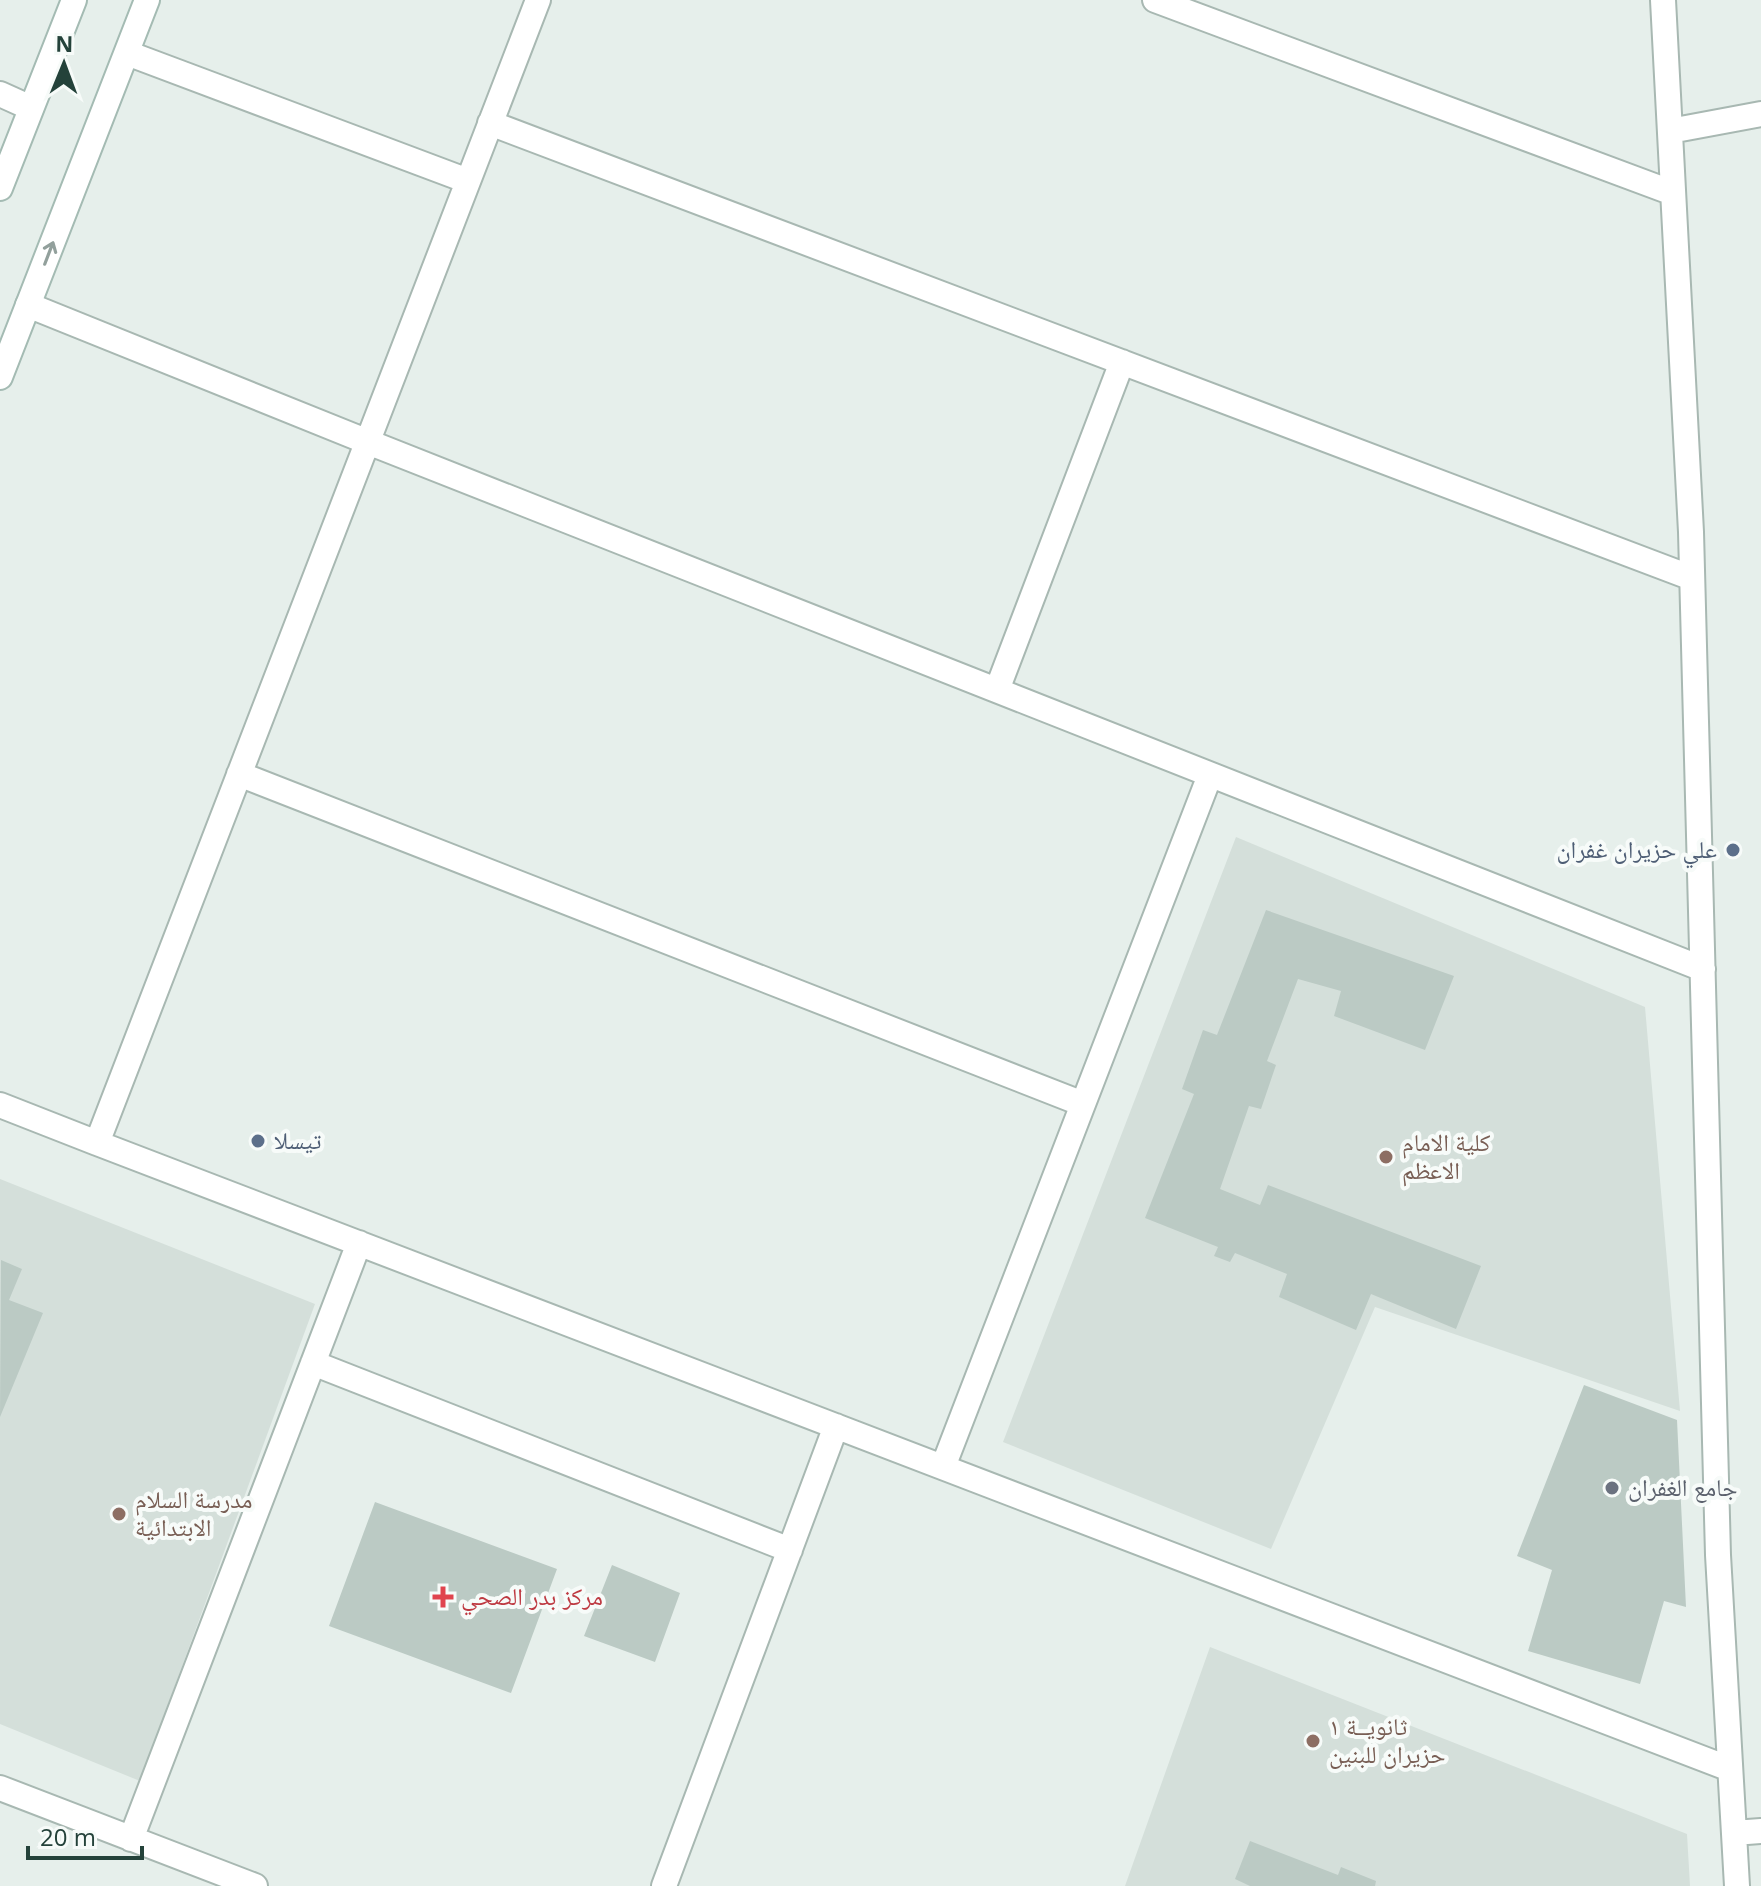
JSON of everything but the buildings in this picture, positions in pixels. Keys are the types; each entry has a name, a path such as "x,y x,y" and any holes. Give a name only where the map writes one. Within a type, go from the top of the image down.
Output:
{"street":[{"path":"0,188 74,0"},
{"path":"0,377 147,0"},
{"path":"97,1143 538,0"},
{"path":"1155,0 1673,193"},
{"path":"1663,0 1692,578 1718,1555 1737,1886"},
{"path":"127,53 468,181"},
{"path":"0,94 31,108"},
{"path":"1670,131 1761,114"},
{"path":"490,123 1692,578"},
{"path":"28,305 1703,969"},
{"path":"997,690 1122,362"},
{"path":"239,774 1083,1104"},
{"path":"943,1467 1210,775"},
{"path":"0,1105 1730,1769"},
{"path":"131,1839 359,1243"},
{"path":"313,1363 790,1550"},
{"path":"664,1886 836,1426"},
{"path":"0,1788 255,1886"},
{"path":"1734,1833 1761,1831"}],"shaded area":[{"name":"كلية الامام الاعظم","path":"1236,837 1645,1007 1680,1411 1375,1307 1271,1549 1003,1442"},
{"name":"مدرسة السلام الابتدائية","path":"0,1179 315,1304 140,1781 0,1724"},
{"name":"ثانويــة ١ حزيران للبنين","path":"1210,1647 1687,1834 1690,1886 1125,1886"}],"place":[{"name":"علي حزيران غفران","path":"1733,850"},
{"name":"تيسلا","path":"258,1141"},
{"name":"كلية الامام الاعظم","path":"1386,1157"},
{"name":"جامع الغفران","path":"1612,1488"},
{"name":"مدرسة السلام الابتدائية","path":"119,1514"},
{"name":"مركز بدر الصحي","path":"443,1597"},
{"name":"ثانويــة ١ حزيران للبنين","path":"1313,1741"}]}
